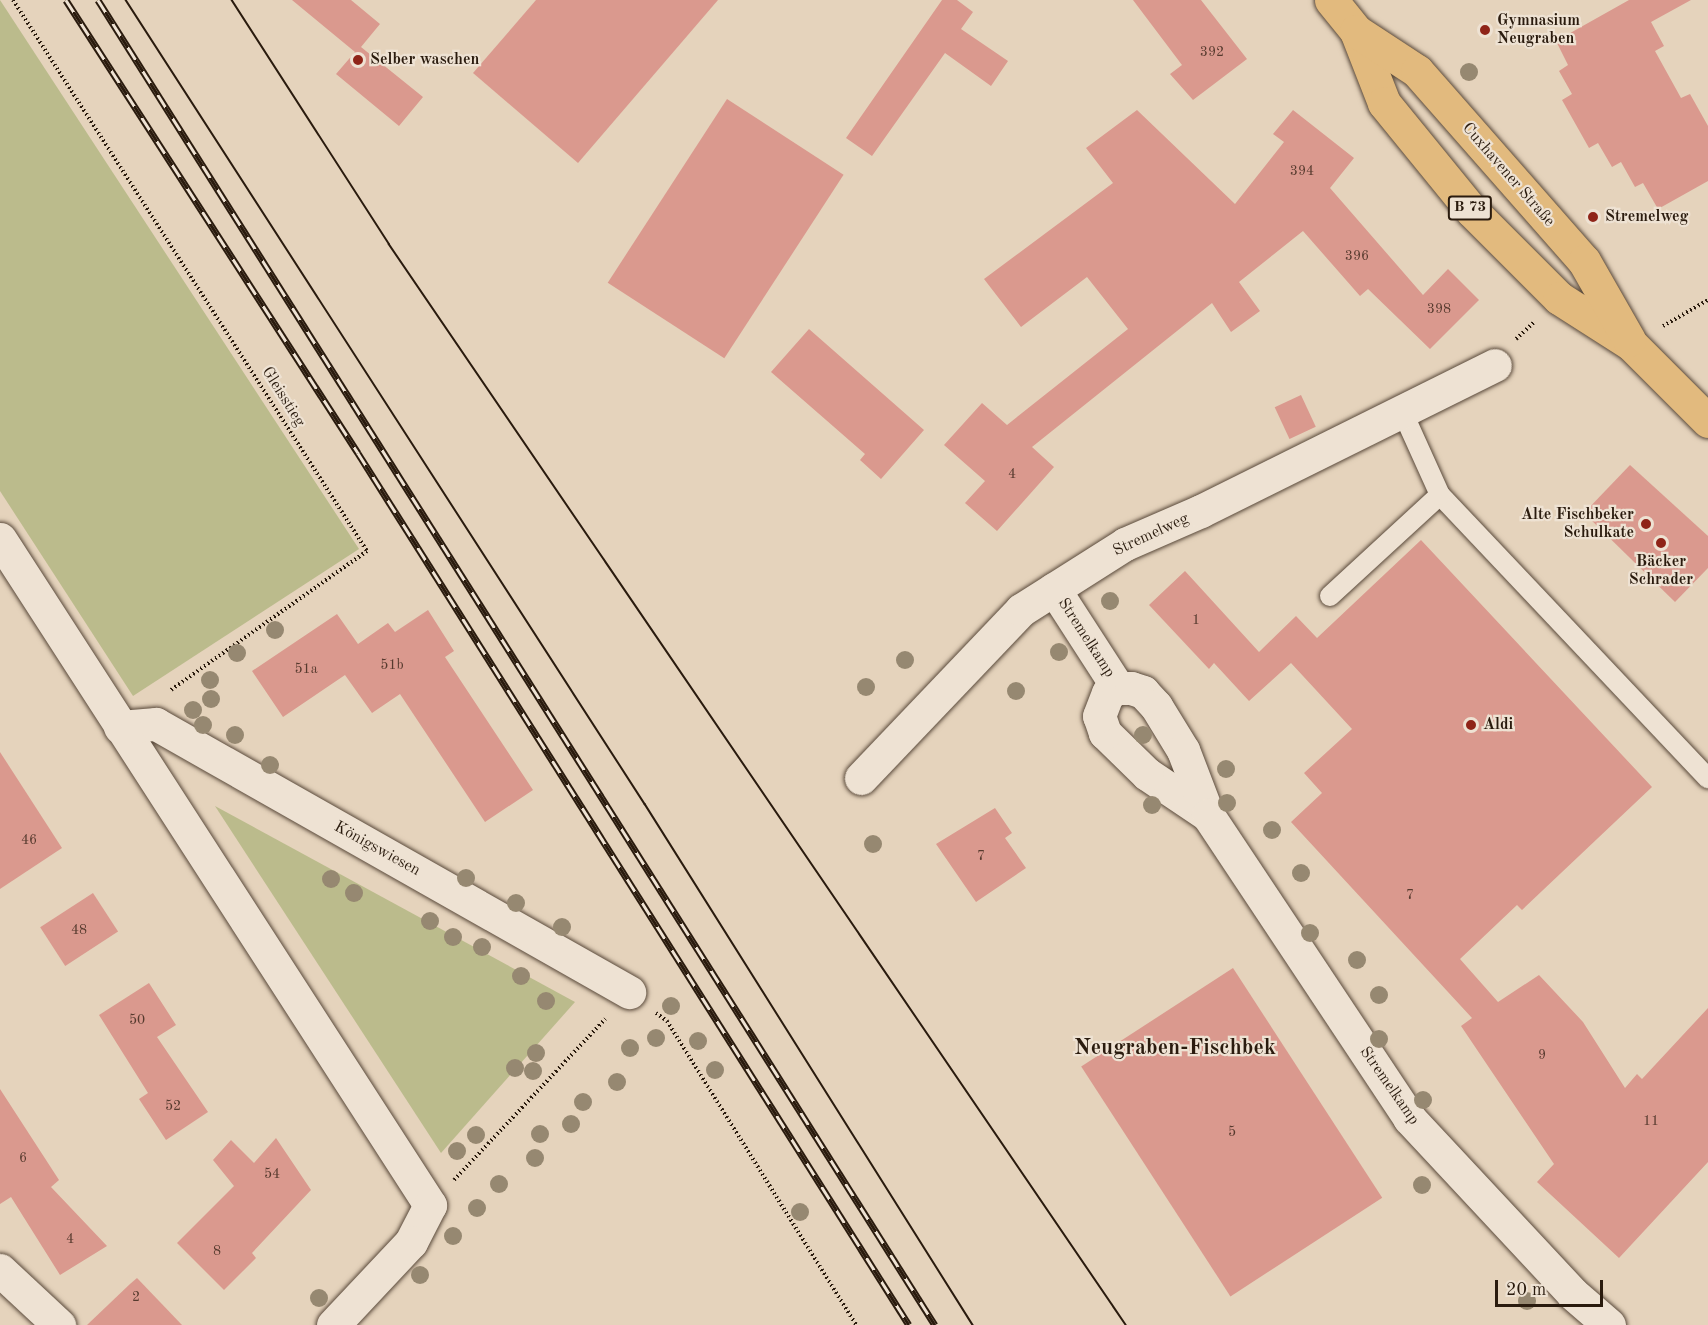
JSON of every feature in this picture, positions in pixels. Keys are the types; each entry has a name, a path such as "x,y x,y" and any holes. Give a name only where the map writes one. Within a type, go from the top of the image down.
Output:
{"main road":[{"name":"Cuxhavener Straße","path":"1331,0 1356,31 1384,103 1472,211 1559,298 1631,344 1708,421"},
{"name":"Cuxhavener Straße","path":"1356,31 1417,71 1584,261 1631,344"}],"street":[{"name":"Stremelweg","path":"861,778 1021,610 1125,544 1201,511 1495,365"},
{"path":"0,539 430,1205 411,1242 333,1325"},
{"name":"Stremelkamp","path":"1054,589 1118,688"},
{"name":"Stremelkamp","path":"1208,815 1147,774 1105,733 1099,716 1101,705 1108,693 1118,688 1143,692 1171,727 1208,815 1409,1118 1572,1293 1609,1325"},
{"name":"Königswiesen","path":"120,727 156,724 630,992"},
{"path":"0,1270 58,1325"}],"lane":[{"path":"1402,411 1440,495 1708,778"},
{"path":"1330,596 1440,495"}],"path":[{"name":"Gleisstieg","path":"13,0 368,551 167,692"},
{"path":"1495,365 1509,345 1559,298"},
{"path":"1631,344 1708,300"},
{"path":"430,1205 630,992 667,1021 856,1325"}],"green space":[{"path":"0,0 359,549 133,696 0,491"},
{"path":"215,806 575,1002 441,1153"}],"building":[{"name":"Selber waschen","path":"292,0 351,0 380,24 361,47 423,97 399,126 336,74 355,52"},
{"path":"536,0 718,0 578,163 473,73"},
{"path":"942,0 957,0 973,12 961,29 1008,61 991,86 945,53 872,156 846,138"},
{"path":"1133,0 1201,0 1247,59 1193,100 1170,74 1182,65"},
{"path":"1629,0 1691,0 1651,22 1664,46 1655,51 1681,98 1690,94 1708,126 1708,181 1658,209 1643,183 1635,187 1621,162 1612,167 1598,143 1589,148 1562,100 1572,94 1559,71 1568,65 1556,41"},
{"path":"727,99 844,175 724,358 608,283"},
{"path":"1137,110 1235,204 1284,142 1273,134 1293,110 1354,158 1330,188 1423,295 1448,269 1479,300 1430,349 1368,289 1360,296 1303,231 1239,282 1260,311 1231,332 1212,303 1032,447 1054,467 997,531 965,503 985,481 944,445 982,403 1007,425 1128,329 1087,277 1021,327 984,279 1113,183 1086,148"},
{"path":"809,329 924,430 881,479 860,460 865,454 771,372"},
{"path":"1301,395 1316,427 1290,439 1275,407"},
{"name":"Alte Fischbeker Schulkate","path":"1630,465 1708,536 1708,568 1675,602 1584,513"},
{"path":"1421,540 1652,787 1522,910 1517,905 1460,959 1498,1002 1539,975 1583,1022 1625,1088 1637,1074 1642,1079 1708,1008 1708,1162 1619,1258 1537,1182 1554,1164 1461,1026 1472,1018 1291,822 1322,793 1304,773 1352,729 1291,663 1249,701 1214,663 1209,669 1149,605 1185,571 1259,652 1296,616 1317,638"},
{"path":"428,610 454,651 445,657 533,790 485,822 400,694 372,713 345,675 283,717 252,671 337,614 358,644 388,623 395,632"},
{"path":"0,752 62,848 0,889"},
{"path":"995,808 1012,833 1005,838 1026,868 976,902 936,844"},
{"path":"93,893 118,932 65,966 40,927"},
{"path":"1233,968 1382,1198 1230,1296 1081,1067"},
{"path":"149,983 176,1025 157,1037 208,1112 166,1140 139,1099 148,1093 99,1015"},
{"path":"0,1089 59,1180 51,1187 107,1246 60,1275 11,1197 0,1204"},
{"path":"276,1138 311,1190 252,1253 256,1258 224,1290 177,1243 234,1186 213,1160 231,1140 254,1163"},
{"path":"137,1278 182,1325 87,1325 130,1284"}],"tram line":[{"path":"126,0 645,804 973,1325"},
{"path":"232,0 389,244 1126,1325"}],"railway":[{"path":"66,0 358,453 909,1325"},
{"path":"98,0 935,1325"}],"place":[{"name":"Gymnasium Neugraben","path":"1485,30"},
{"name":"Selber waschen","path":"358,60"},
{"name":"Stremelweg","path":"1593,217"},
{"name":"Alte Fischbeker Schulkate","path":"1646,524"},
{"name":"Bäcker Schrader","path":"1661,543"},
{"name":"Aldi","path":"1471,725"}],"district":[{"name":"Neugraben-Fischbek","path":"1175,1049"}]}
